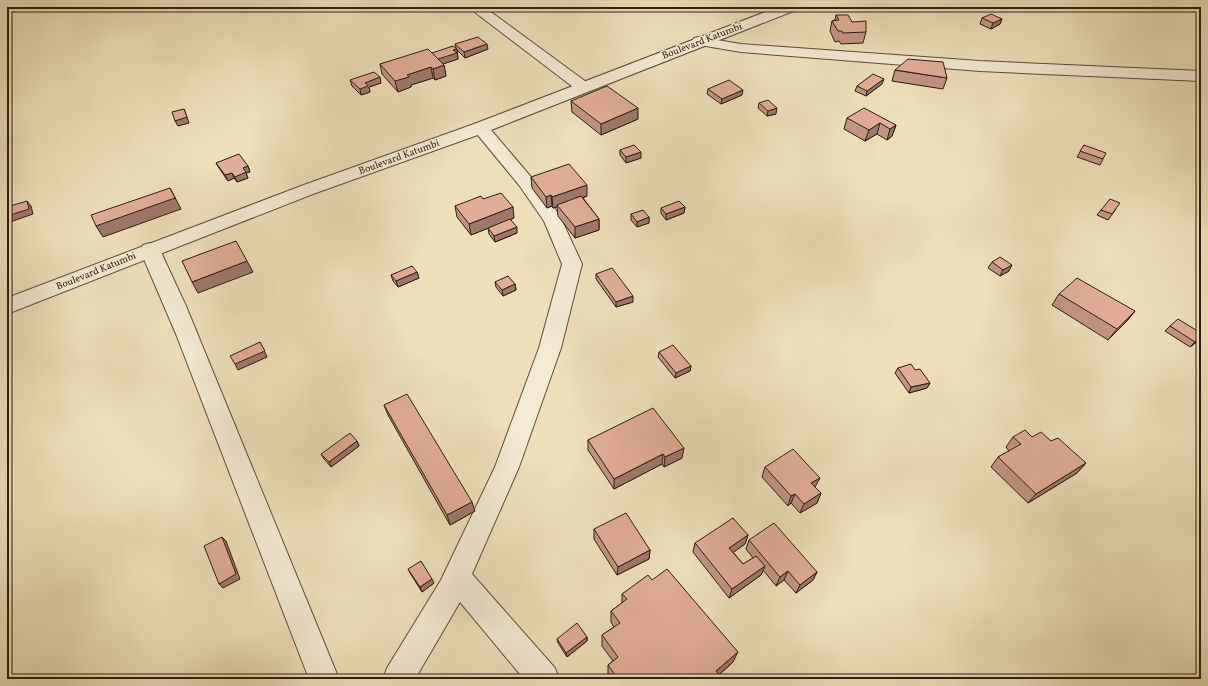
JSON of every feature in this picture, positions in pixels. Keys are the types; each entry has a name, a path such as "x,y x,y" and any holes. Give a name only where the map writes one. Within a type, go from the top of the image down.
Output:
{"street":[{"path":"474,7 583,87"},
{"name":"Boulevard Katumbi","path":"7,306 314,187 480,128 699,41 791,7"},
{"path":"699,41 741,48 980,66 1125,74 1201,76"},
{"path":"398,679 451,590 507,467 550,348 572,264 553,220 525,181 480,128"},
{"path":"150,250 170,292 207,382 242,476 324,679"},
{"path":"457,578 544,679"}],"building":[{"path":"991,14 1002,19 993,23 982,18"},
{"path":"836,15 848,15 852,22 866,21 866,32 843,33 842,31 838,31 832,21 839,20"},
{"path":"478,37 487,44 464,52 455,44"},
{"path":"453,46 457,49 453,50 457,53 438,59 432,53"},
{"path":"428,49 444,65 433,69 431,67 407,75 409,77 395,81 380,64"},
{"path":"908,59 943,62 947,78 895,70"},
{"path":"374,72 380,77 365,83 368,86 360,89 350,80"},
{"path":"873,74 884,79 867,91 857,86"},
{"path":"729,80 743,90 722,99 708,89"},
{"path":"607,86 638,108 601,124 571,101"},
{"path":"768,100 777,108 768,111 759,103"},
{"path":"864,108 896,125 890,129 880,123 869,130 847,118"},
{"path":"184,109 187,117 175,121 172,112"},
{"path":"634,145 641,152 626,157 620,150"},
{"path":"1084,145 1106,153 1103,159 1080,151"},
{"path":"239,154 248,166 243,168 246,172 235,177 232,173 225,175 216,163"},
{"path":"569,164 587,185 552,197 551,195 546,197 531,177"},
{"path":"170,188 175,198 96,226 91,215"},
{"path":"501,193 513,207 469,224 455,206 481,196 483,199"},
{"path":"581,196 599,219 575,227 557,205"},
{"path":"1110,199 1120,203 1112,214 1101,210"},
{"path":"27,201 29,209 7,216 7,207"},
{"path":"679,201 685,207 666,214 661,208"},
{"path":"643,210 649,217 637,222 631,214"},
{"path":"510,219 517,227 494,236 488,228"},
{"path":"236,241 247,261 192,282 182,261"},
{"path":"1000,257 1012,265 1003,270 992,262"},
{"path":"412,266 417,272 396,281 391,275"},
{"path":"612,268 633,296 616,302 596,274"},
{"path":"508,276 515,284 502,290 495,282"},
{"path":"1077,278 1135,311 1117,329 1059,294"},
{"path":"1178,319 1201,333 1201,337 1195,342 1170,326"},
{"path":"260,342 265,351 235,364 230,356"},
{"path":"673,345 691,366 676,373 659,352"},
{"path":"911,364 915,370 920,369 930,383 911,387 898,368"},
{"path":"407,394 472,502 447,515 384,405"},
{"path":"653,408 684,448 665,457 663,454 614,479 588,440"},
{"path":"1025,430 1032,437 1041,432 1051,441 1058,438 1086,463 1036,494 998,457 1021,444 1013,437"},
{"path":"350,433 357,441 329,462 321,454"},
{"path":"793,449 820,478 811,483 821,493 804,504 795,494 791,496 765,467"},
{"path":"626,513 650,550 618,567 594,529"},
{"path":"733,518 748,535 729,548 743,564 756,556 765,566 732,589 695,543"},
{"path":"774,523 817,572 800,585 788,571 780,577 749,540"},
{"path":"222,537 236,574 219,584 204,546"},
{"path":"421,561 432,579 420,587 408,569"},
{"path":"667,569 738,652 716,671 721,677 719,679 618,679 608,665 618,657 602,635 620,623 611,611 627,599 622,594 648,575 652,580"},
{"path":"577,623 587,637 566,653 557,639"}]}
